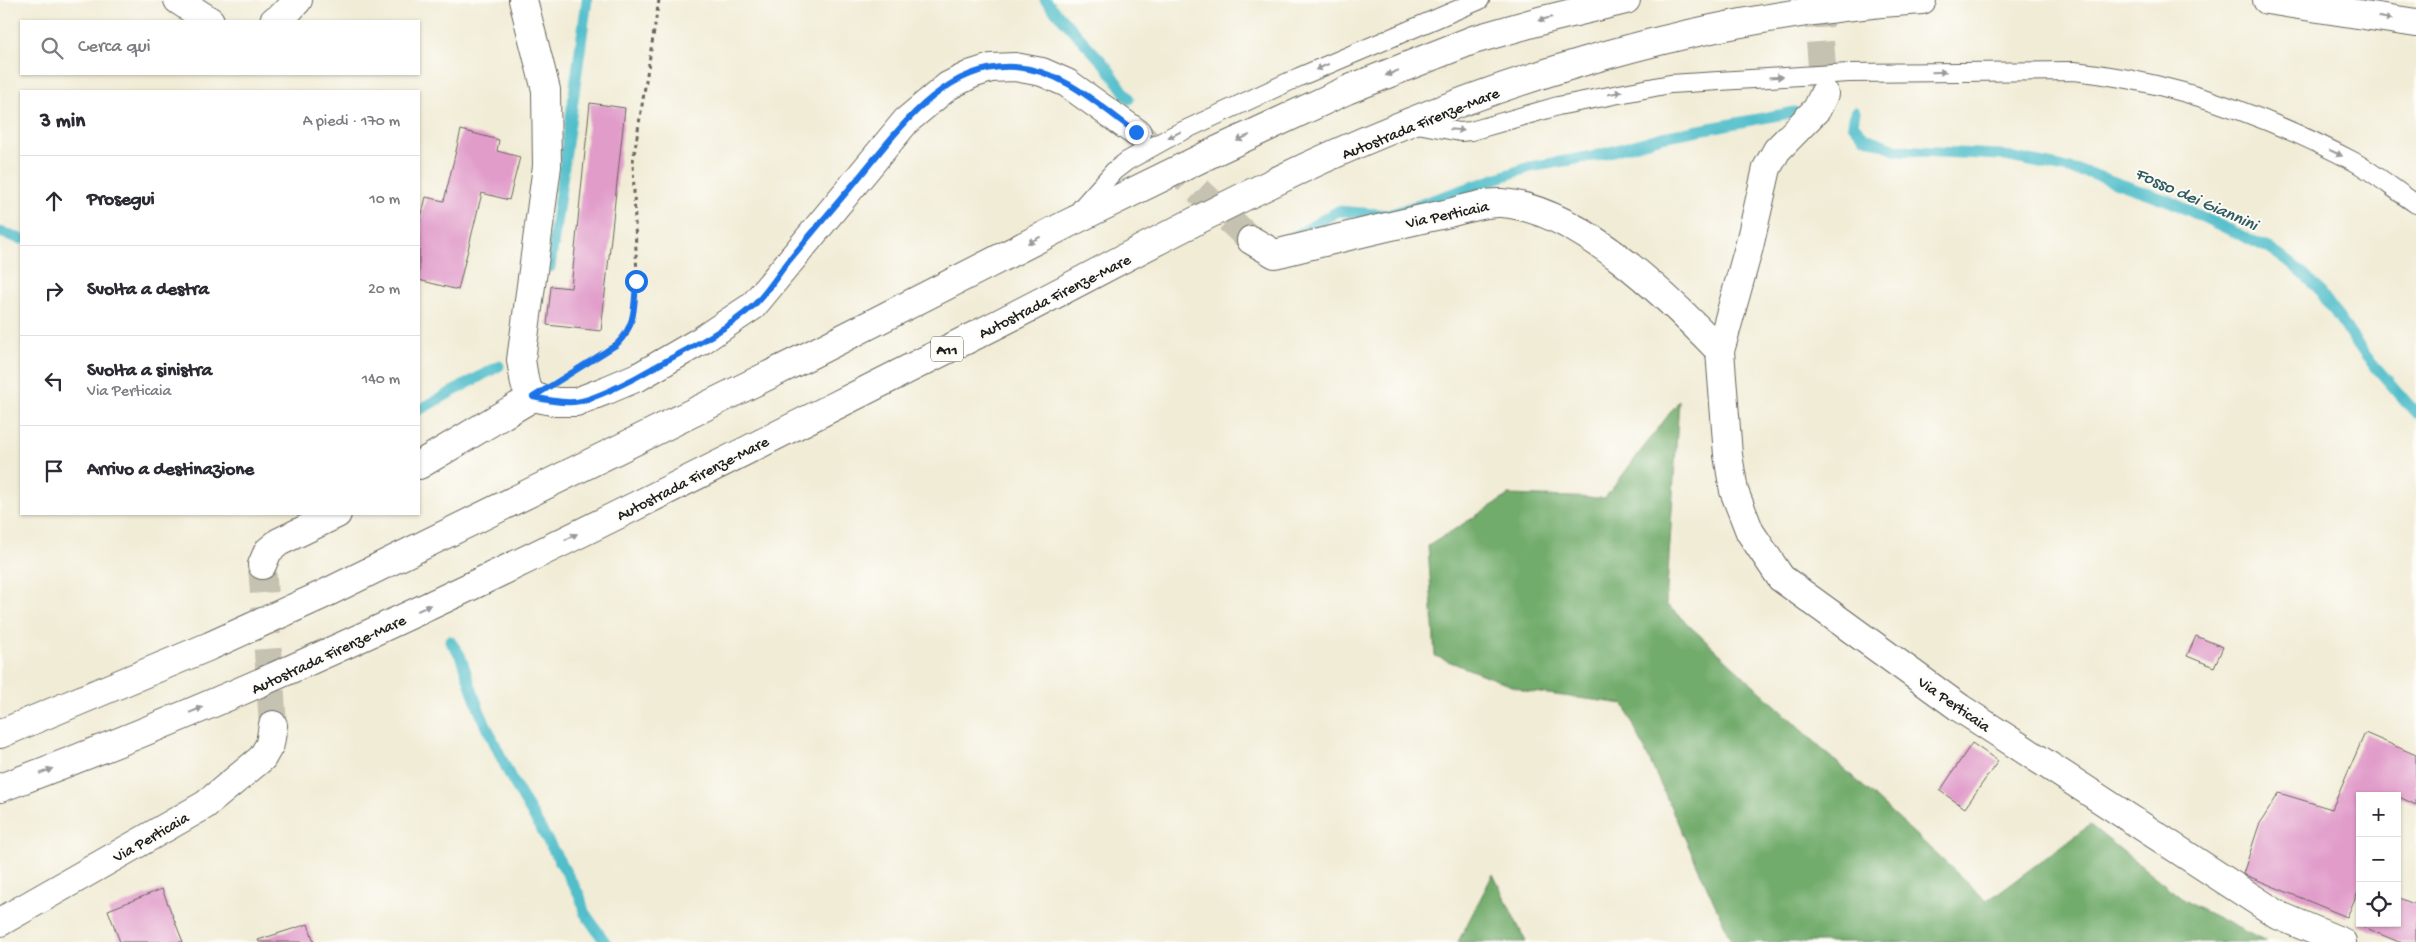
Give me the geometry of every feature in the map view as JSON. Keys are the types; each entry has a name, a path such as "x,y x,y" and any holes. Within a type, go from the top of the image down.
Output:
{"main road":[{"path":"178,0 208,20"},
{"path":"275,20 287,12 298,0"},
{"path":"523,0 546,90 547,166 521,360 525,384 533,397"},
{"path":"0,734 210,646 322,595 803,358 1067,224 1218,150 1356,87 1473,40 1543,20 1626,0"},
{"name":"Autostrada Firenze-Mare","path":"0,788 253,688 350,644 519,563 992,327 1262,188 1409,123 1538,76 1640,46 1736,24 1888,2 1922,0"},
{"path":"2267,0 2416,23"},
{"path":"420,464 533,397 557,402 576,402 640,376 702,340 753,306 906,121 948,86 972,74 991,68 1015,67 1042,72 1067,83 1136,132"},
{"name":"Via Perticaia","path":"1824,94 1817,109 1777,150 1767,168 1749,246 1720,351 1728,455 1734,491 1750,532 1781,578 1960,708 2280,916 2342,942"},
{"name":"Via Perticaia","path":"1251,240 1275,254 1384,226 1500,203 1528,208 1558,220 1600,245 1667,297 1720,351"},
{"path":"262,565 268,551 279,542 335,515"},
{"name":"Via Perticaia","path":"0,922 205,805 262,758 270,744 273,725"}],"lane":[{"path":"1067,224 1114,171 1128,160 1174,135 1299,77 1480,0"},
{"path":"1409,123 1460,132 1558,106 1670,84 1850,74 2074,71 2110,75 2148,84 2257,117 2354,162 2416,204"}],"path":[{"path":"599,356 627,335 633,317 636,281 632,161 659,0"}],"green space":[{"path":"1679,401 1666,604 1987,901 2090,825 2185,901 2266,942 1732,942 1624,704 1525,691 1435,656 1428,546 1509,495 1605,498"},
{"path":"1493,874 1526,942 1458,942"}],"building":[{"path":"590,103 625,108 601,331 547,325 551,286 571,288"},
{"path":"461,130 499,140 497,151 520,157 509,200 482,193 458,290 420,280 420,222 426,197 444,201"},
{"path":"2196,636 2223,647 2214,667 2187,656"},
{"path":"2365,733 2416,755 2416,805 2401,798 2401,792 2356,792 2356,896 2347,917 2243,874 2259,825 2279,793 2332,809"},
{"path":"1972,743 1998,761 1965,808 1940,791"},
{"path":"162,889 183,942 120,942 108,910"},
{"path":"2401,899 2416,905 2416,942 2399,942 2363,927 2401,927"},
{"path":"308,924 314,942 259,942 258,940"}],"waterway":[{"path":"550,267 587,0"},
{"path":"1045,0 1107,67 1129,99"},
{"path":"1285,242 1338,211 1389,215 1530,167 1599,155 1662,137 1795,112"},
{"name":"Fosso dei Giannini","path":"1855,112 1853,124 1864,137 1898,150 2000,155 2089,173 2169,201 2268,248 2291,263 2317,287 2366,356 2416,413"},
{"path":"0,232 20,239"},
{"path":"420,409 499,366"},
{"path":"450,641 460,655 479,710 510,776 580,896 584,912 605,942"}],"tunnel":[{"path":"1817,0 1824,94"},
{"path":"1137,133 1251,240"},
{"path":"262,565 273,725"}],"route":[{"path":"636,281 633,317 627,335 616,345 533,397 557,402 576,402 607,390 640,376 702,340 753,306 906,121 948,86 972,74 991,68 1015,67 1042,72 1067,83 1136,132"}]}
